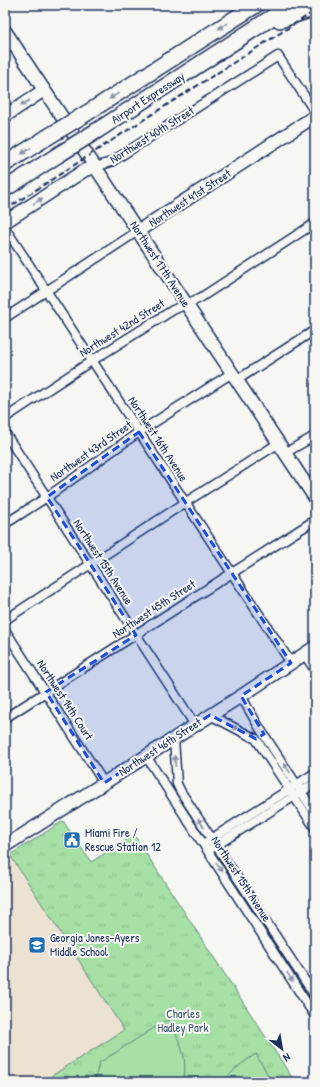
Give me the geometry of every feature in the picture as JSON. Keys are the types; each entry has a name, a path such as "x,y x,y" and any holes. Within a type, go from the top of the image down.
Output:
{"highway":[{"name":"Airport Expressway","path":"5,164 256,5"},
{"name":"Airport Expressway","path":"5,189 292,5"},
{"path":"253,30 315,8"}],"main road":[{"name":"Northwest 17th Avenue","path":"5,31 315,498"},
{"path":"5,116 44,90"},
{"name":"Northwest 41st Street","path":"138,231 315,116"},
{"name":"Northwest 40th Street","path":"5,222 85,170 95,166"},
{"name":"Northwest 46th Street","path":"6,842 104,783 311,651"}],"street":[{"name":"Northwest 40th Street","path":"95,166 111,162 278,56 315,112"},
{"name":"Northwest 42nd Street","path":"5,418 93,360 173,310 200,298 315,222"},
{"name":"Northwest 16th Avenue","path":"5,228 291,663"},
{"name":"Northwest 41st Street","path":"5,318 138,231"},
{"name":"Northwest 43rd Street","path":"5,524 47,497 139,432 315,330"},
{"name":"Northwest 15th Avenue","path":"5,433 195,725"},
{"path":"5,620 186,502 282,448 313,437 315,434"},
{"name":"Northwest 45th Street","path":"5,718 315,520"},
{"name":"Northwest 14th Court","path":"5,630 104,783"},
{"path":"311,651 315,670"},
{"path":"241,696 315,813"},
{"path":"210,715 256,739 315,828"},
{"path":"256,739 264,734"},
{"name":"Northwest 15th Avenue","path":"174,738 177,784 181,792 315,996"},
{"name":"Northwest 15th Avenue","path":"146,756 315,1016"},
{"path":"206,847 292,793 315,773"},
{"path":"299,788 315,783"},
{"path":"168,789 177,784"},
{"path":"265,939 273,933"},
{"path":"299,992 308,986"}],"highlighted area":[{"path":"139,432 291,663 241,696 264,734 256,739 210,715 104,783 46,692 136,635 47,497"}],"shaded area":[{"name":"Georgia Jones-Ayers Middle School","path":"10,855 124,1030 42,1082 5,1082 5,859"}],"green space":[{"name":"Charles Hadley Park","path":"63,821 91,862 134,835 295,1082 42,1082 124,1030 10,855"},
{"path":"168,1019 179,1041 184,1057 185,1073 183,1082 97,1082 95,1079 99,1063"},
{"path":"256,1054 272,1082 223,1082 238,1066"}],"railway":[{"path":"5,210 315,11"}],"place":[{"name":"Miami Fire / Rescue Station 12","path":"72,840"},
{"name":"Georgia Jones-Ayers Middle School","path":"37,945"}]}
